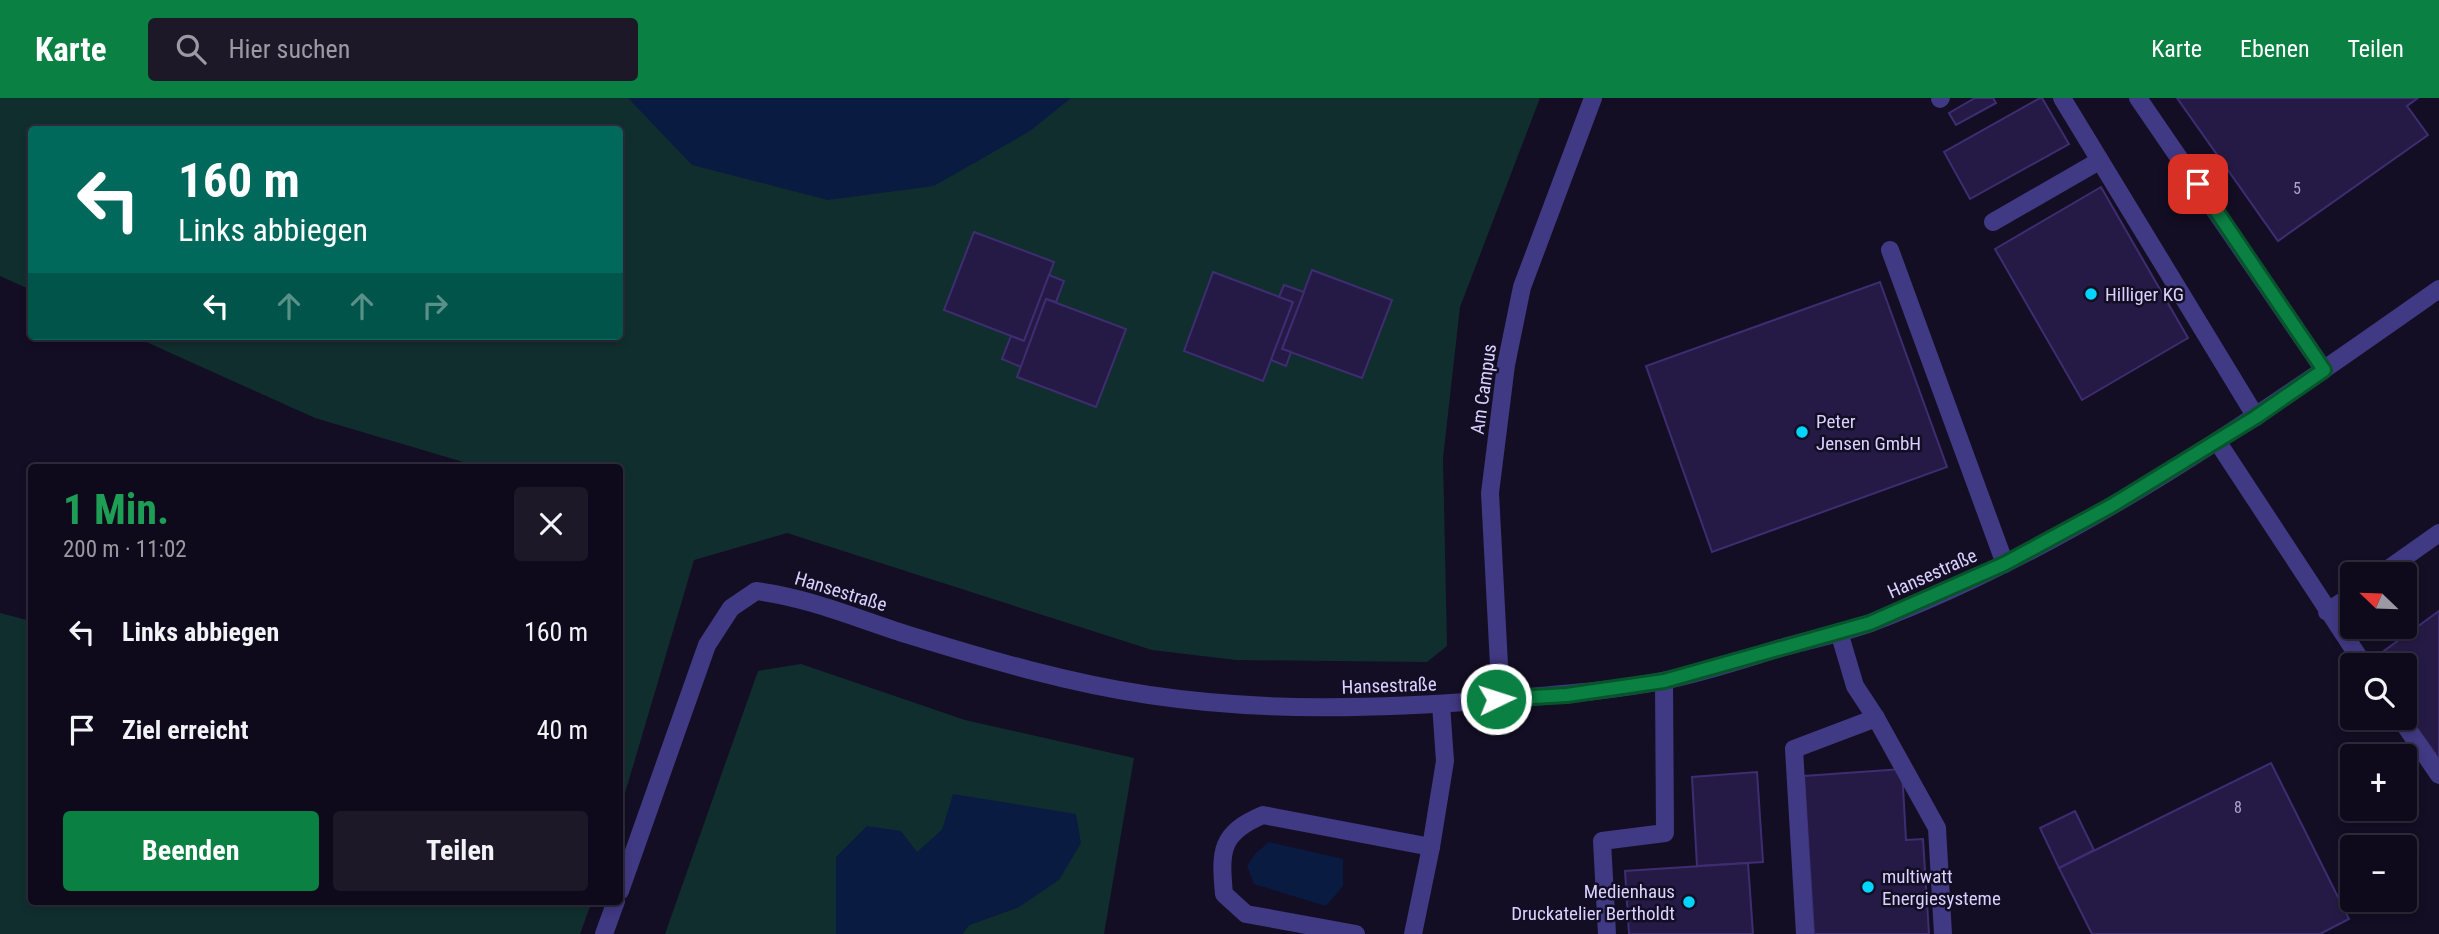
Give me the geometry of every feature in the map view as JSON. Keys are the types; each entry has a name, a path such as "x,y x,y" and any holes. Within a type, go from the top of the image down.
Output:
{"street":[{"name":"Am Campus","path":"1496,699 1499,665 1490,493 1506,365 1522,287 1593,98"},
{"path":"2062,98 2256,417"},
{"path":"2138,98 2324,370"},
{"path":"1993,222 2099,161"},
{"path":"1890,250 2004,564"},
{"name":"Hansestraße","path":"623,883 707,645 731,608 756,591 794,596 907,635 1022,669 1144,694 1224,705 1297,708 1441,704 1567,695 1664,681 1870,623 2004,564 2111,506 2256,417 2439,289"},
{"path":"2217,441 2356,653"},
{"path":"2398,562 2439,533"},
{"path":"2327,612 2340,603"},
{"path":"1839,632 1855,685 1937,828 1943,934"},
{"path":"1607,934 1602,841 1665,833 1664,681"},
{"path":"1413,934 1445,761 1441,704"},
{"path":"1805,934 1794,749 1876,718"},
{"path":"2408,730 2439,775"},
{"path":"1356,934 1246,914 1224,894 1222,865 1228,837 1244,824 1263,816 1431,847"},
{"path":"604,934 615,905"}],"green space":[{"path":"0,98 1540,98 1460,307 1443,458 1447,646 1427,662 1236,660 1152,650 787,533 694,560 623,800 623,464 470,464 315,418 142,340 623,340 623,126 28,126 28,289 0,276"},
{"path":"0,613 28,620 28,905 591,905 580,934 0,934"},
{"path":"801,664 965,720 1134,758 1104,934 962,934 969,925 1019,907 942,830 917,853 836,857 836,934 665,934 758,671"}],"water":[{"path":"628,98 1071,98 1030,131 934,186 828,200 692,165"},
{"path":"953,794 1076,814 1081,843 1059,880 1019,907 969,925 962,934 836,934 836,857 867,826 901,831 917,852 942,830"},
{"path":"1269,842 1343,859 1343,886 1326,906 1254,884 1247,866 1255,854"}],"building":[{"path":"1975,98 1993,98 1996,103 1956,125 1949,113"},
{"path":"2040,98 2069,144 1970,199 1944,152"},
{"path":"2177,98 2418,98 2407,106 2428,135 2278,241"},
{"name":"Hilliger KG","path":"2101,187 2188,338 2082,400 1995,249"},
{"path":"974,232 1054,262 1024,341 944,310"},
{"path":"1312,270 1392,300 1362,378 1282,349"},
{"path":"1213,272 1293,302 1263,381 1184,351"},
{"path":"1049,275 1064,281 1056,302 1046,299 1021,367 1002,359 1011,336 1024,341"},
{"name":"Peter Jensen GmbH","path":"1880,282 1947,467 1712,552 1646,366"},
{"path":"1284,285 1304,292 1282,349 1291,352 1286,366 1271,360 1293,302 1279,297"},
{"path":"1046,299 1126,329 1096,407 1017,377"},
{"path":"2439,611 2439,759 2417,728 2417,653 2381,653 2400,639 2417,639 2417,627"},
{"path":"2271,763 2340,901 2340,912 2346,912 2349,919 2320,934 2092,934 2059,868"},
{"name":"multiwatt Energiesysteme","path":"1902,769 1906,840 1923,839 1929,934 1814,934 1804,776"},
{"path":"1757,772 1763,862 1697,866 1692,777"},
{"path":"2075,811 2094,850 2059,868 2040,828"},
{"name":"Medienhaus Druckatelier Bertholdt","path":"1748,863 1753,934 1629,934 1625,871"}],"place":[{"name":"Hilliger KG","path":"2091,294"},
{"name":"Peter Jensen GmbH","path":"1802,432"},
{"name":"multiwatt Energiesysteme","path":"1868,887"},
{"name":"Medienhaus Druckatelier Bertholdt","path":"1689,902"}],"route":[{"path":"1496,699 1567,695 1664,681 1870,623 2004,564 2111,506 2256,417 2324,370 2198,184"}]}
